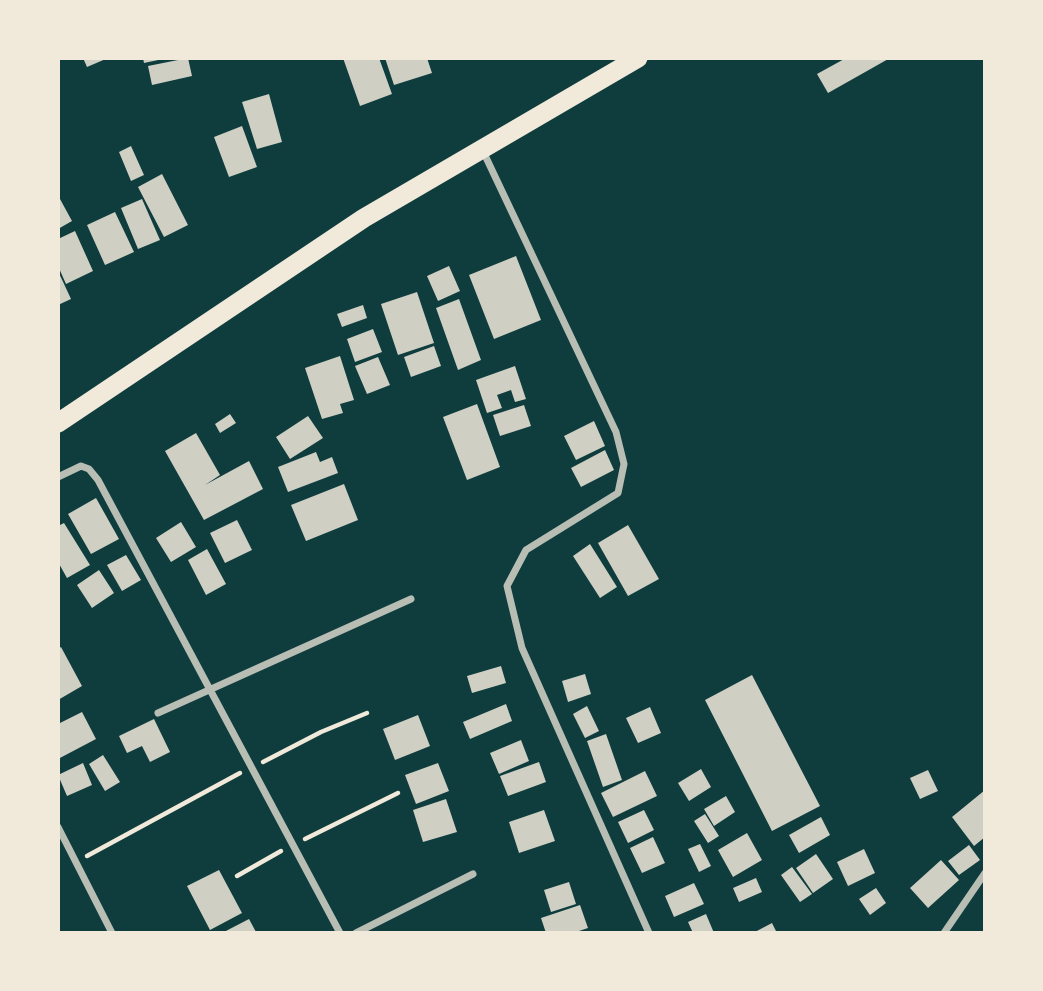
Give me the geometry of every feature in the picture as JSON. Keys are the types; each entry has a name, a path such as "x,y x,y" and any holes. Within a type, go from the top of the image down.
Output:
{"highway":[{"path":"58,424 364,218 638,58"}],"street":[{"path":"482,149 616,432 624,464 618,493 526,550 507,586 522,648 649,933"},
{"path":"58,477 81,466 89,469 98,480 340,933"},
{"path":"159,713 411,599"},
{"path":"58,827 112,933"},
{"path":"944,933 985,873"},
{"path":"356,933 473,874"}],"path":[{"path":"76,863 228,778 321,732 367,713"},
{"path":"237,876 292,845 398,793"}],"building":[{"path":"83,58 108,58 87,67"},
{"path":"143,58 163,58 163,59 144,63"},
{"path":"188,58 192,76 152,85 148,66"},
{"path":"343,58 379,58 392,94 360,106"},
{"path":"385,58 427,58 432,73 394,85"},
{"path":"846,58 890,58 828,93 817,74"},
{"path":"269,94 282,142 257,149 242,102"},
{"path":"242,126 257,167 229,177 214,137"},
{"path":"131,146 144,175 131,181 119,152"},
{"path":"162,174 188,225 164,237 138,187"},
{"path":"60,199 72,221 58,229 58,200"},
{"path":"142,199 160,240 138,249 121,208"},
{"path":"115,212 134,252 105,265 87,225"},
{"path":"75,231 93,271 66,284 58,266 58,239"},
{"path":"516,256 541,320 494,339 469,275"},
{"path":"449,266 460,291 438,301 427,276"},
{"path":"58,271 71,299 58,305"},
{"path":"417,292 434,343 398,355 381,304"},
{"path":"459,299 481,360 458,370 436,308"},
{"path":"363,305 367,318 342,327 337,314"},
{"path":"373,329 382,352 355,362 347,339"},
{"path":"434,346 441,366 411,377 404,357"},
{"path":"340,356 354,400 340,404 343,413 322,419 305,368"},
{"path":"378,357 390,385 367,394 355,366"},
{"path":"515,366 526,399 515,402 511,390 497,395 502,408 487,413 476,380"},
{"path":"477,404 500,467 467,480 443,417"},
{"path":"524,405 531,426 500,436 493,415"},
{"path":"230,414 236,423 220,433 215,424"},
{"path":"308,416 323,438 290,459 276,437"},
{"path":"594,421 605,446 576,460 564,436"},
{"path":"196,433 220,475 205,485 249,461 263,489 204,520 165,451"},
{"path":"605,450 614,470 581,487 571,468"},
{"path":"316,452 320,462 332,457 338,473 288,492 278,467"},
{"path":"344,484 358,520 306,541 291,505"},
{"path":"96,498 119,539 91,554 68,514"},
{"path":"237,520 252,550 225,563 210,533"},
{"path":"181,522 196,547 171,562 156,538"},
{"path":"64,523 90,565 67,578 58,562 58,526"},
{"path":"628,525 659,579 628,596 598,543"},
{"path":"590,544 617,587 600,598 573,556"},
{"path":"207,549 226,584 206,595 188,560"},
{"path":"126,555 141,580 122,591 107,565"},
{"path":"99,570 114,593 92,608 77,585"},
{"path":"61,647 82,686 58,700 58,649"},
{"path":"501,666 506,683 472,693 467,676"},
{"path":"585,674 591,694 568,702 562,681"},
{"path":"752,675 820,806 772,831 705,700"},
{"path":"506,704 512,721 470,739 463,722"},
{"path":"587,706 599,731 585,738 573,714"},
{"path":"650,707 661,733 638,743 626,718"},
{"path":"82,712 96,739 58,759 58,724"},
{"path":"418,715 430,746 395,760 383,729"},
{"path":"154,719 170,752 150,762 142,746 127,753 119,736"},
{"path":"606,734 622,780 603,787 587,741"},
{"path":"521,740 529,761 499,774 490,753"},
{"path":"103,755 120,782 105,791 89,764"},
{"path":"539,762 546,782 508,796 500,776"},
{"path":"83,763 92,785 67,796 58,775"},
{"path":"438,763 449,791 416,804 405,775"},
{"path":"701,769 711,787 689,801 678,783"},
{"path":"928,770 938,791 920,799 910,778"},
{"path":"645,771 657,796 613,817 601,793"},
{"path":"985,790 985,837 974,846 952,817"},
{"path":"726,796 735,812 714,826 704,809"},
{"path":"446,799 457,832 423,842 413,810"},
{"path":"544,810 555,841 519,853 509,822"},
{"path":"644,810 654,830 628,843 618,822"},
{"path":"705,814 719,836 708,843 694,821"},
{"path":"821,817 830,835 799,853 789,835"},
{"path":"747,833 762,860 733,877 718,850"},
{"path":"653,837 665,863 642,873 630,848"},
{"path":"700,844 711,866 699,872 688,849"},
{"path":"969,845 980,860 959,875 948,861"},
{"path":"864,849 875,873 848,886 837,862"},
{"path":"816,854 833,879 813,893 796,868"},
{"path":"941,860 959,880 928,908 910,888"},
{"path":"792,867 812,894 800,902 781,875"},
{"path":"219,870 242,913 210,930 187,886"},
{"path":"756,878 762,892 739,902 733,888"},
{"path":"569,882 576,904 551,912 544,890"},
{"path":"694,883 704,904 674,917 665,896"},
{"path":"876,888 886,903 870,915 859,899"},
{"path":"580,905 588,928 573,933 546,933 541,918"},
{"path":"706,914 714,933 693,933 688,922"},
{"path":"249,919 256,932 222,933"},
{"path":"772,923 777,933 753,933"}]}
